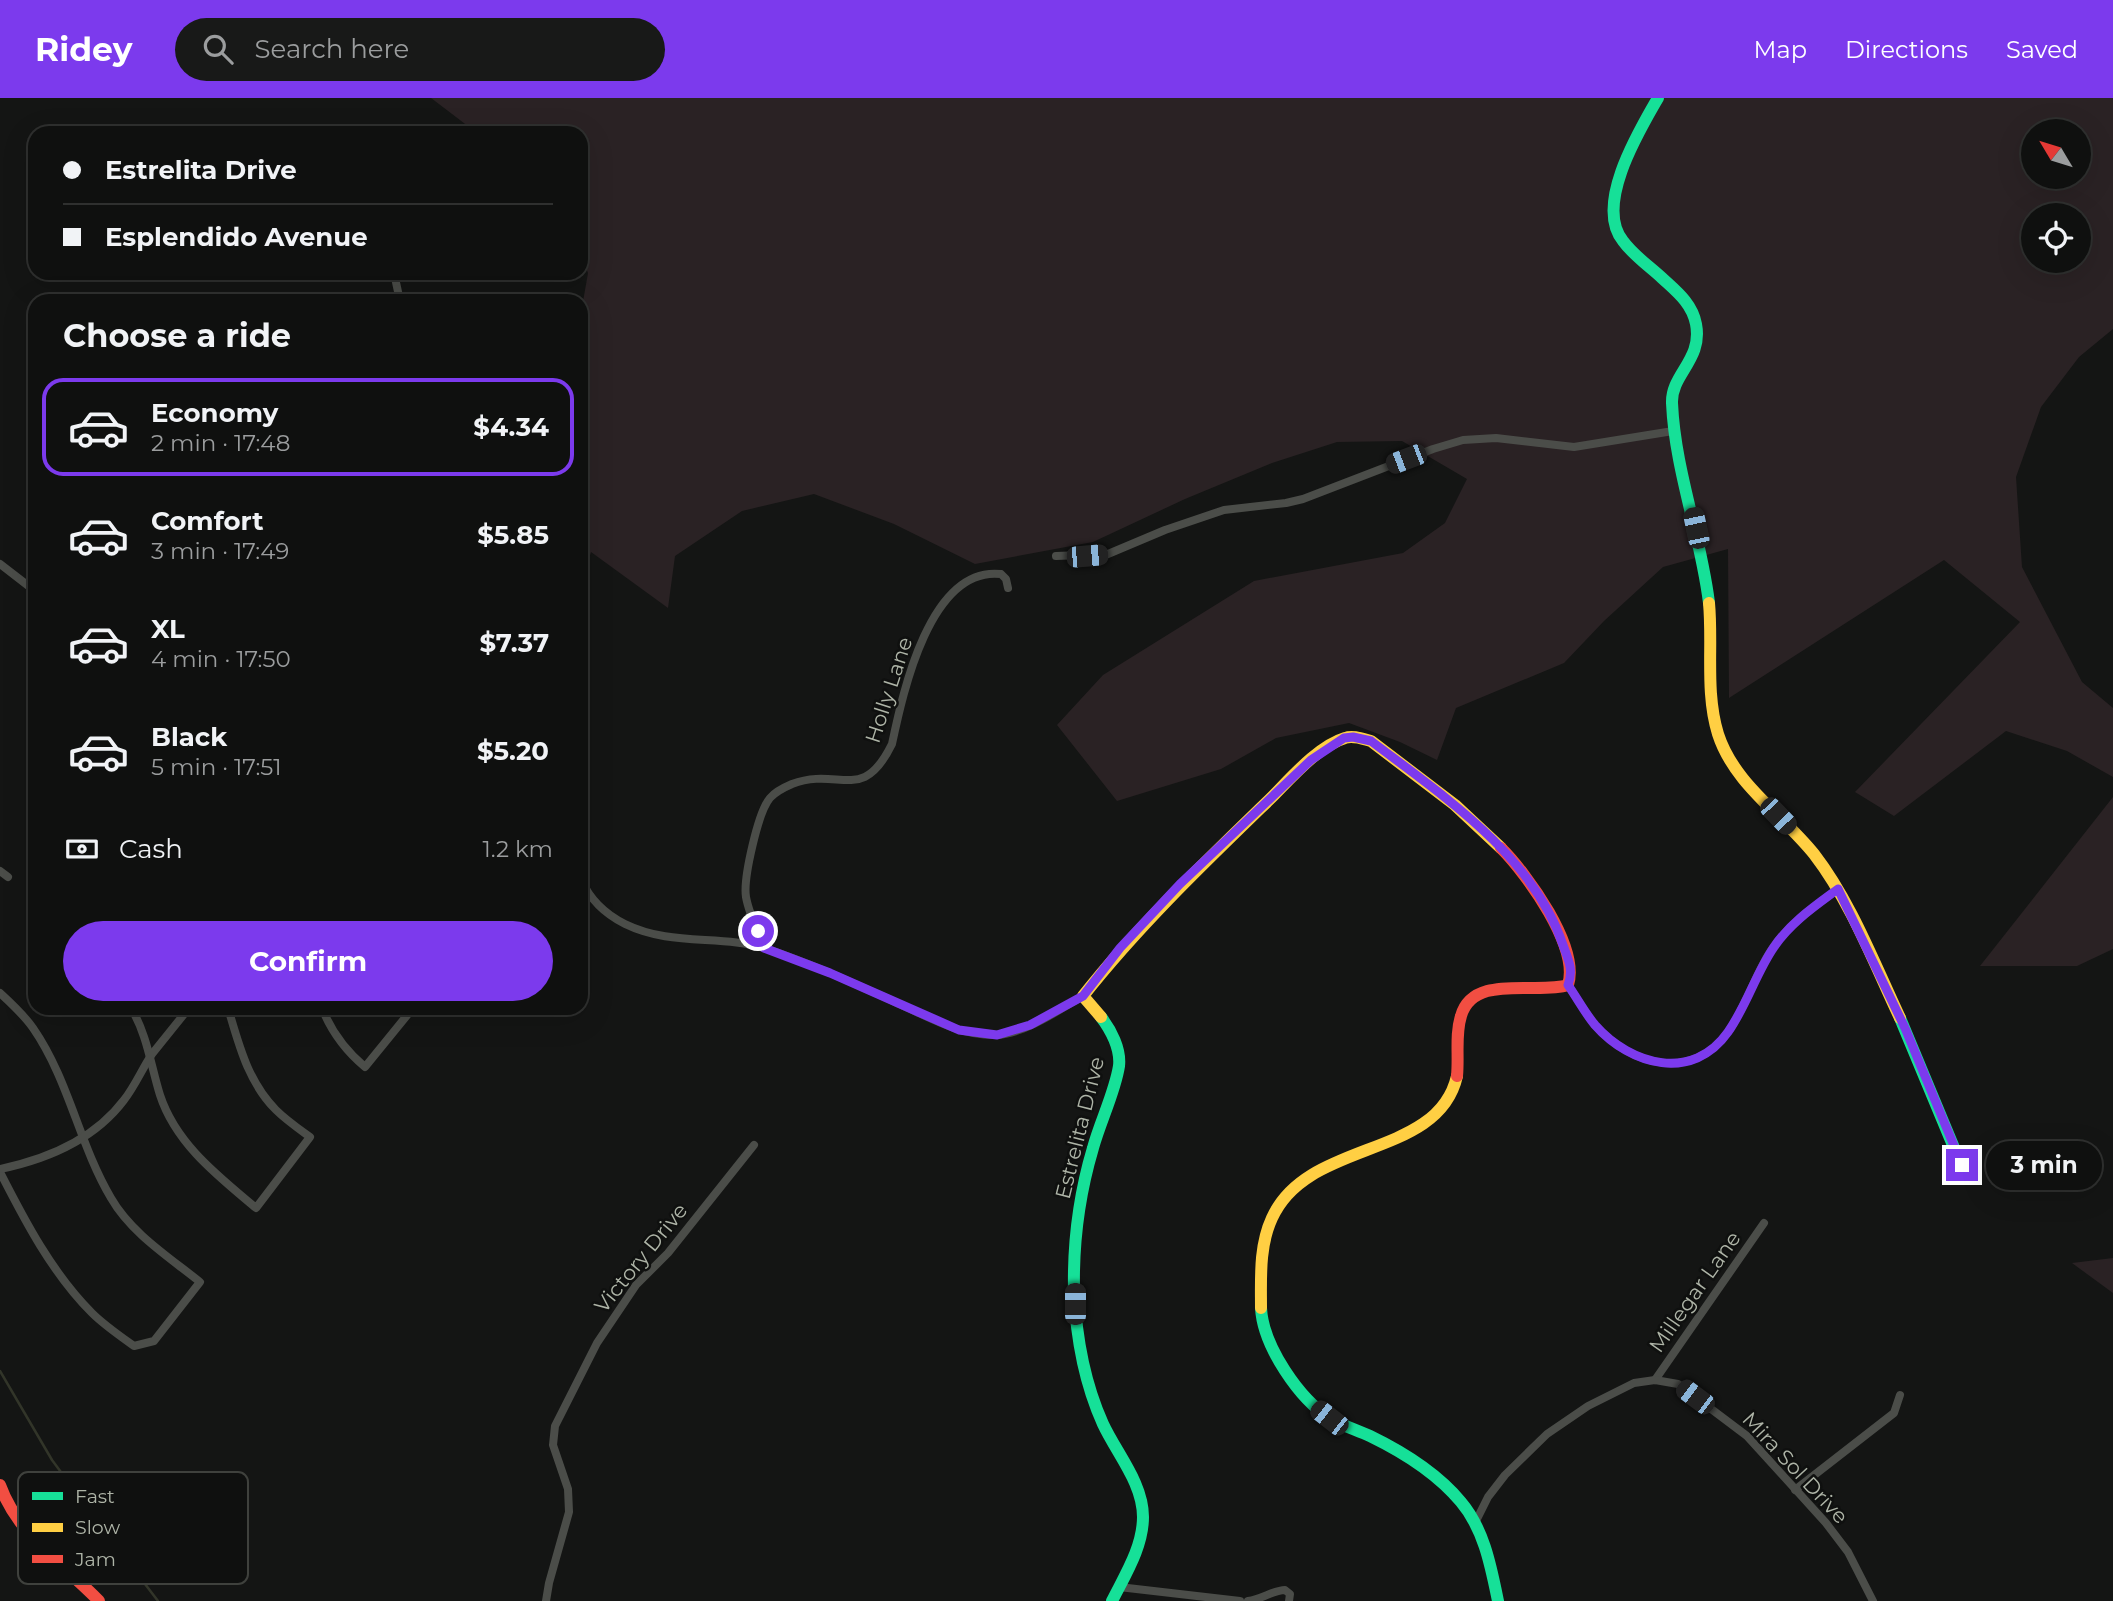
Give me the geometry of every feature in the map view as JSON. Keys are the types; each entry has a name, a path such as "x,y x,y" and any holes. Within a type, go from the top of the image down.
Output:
{"street":[{"path":"1658,98 1624,158 1614,206 1621,240 1684,298 1692,308 1698,324 1696,349 1675,385 1672,398 1674,431 1701,551 1708,597 1710,706 1718,738 1738,773 1814,853 1838,889 1927,1079 1967,1179"},
{"path":"1056,556 1108,554 1165,530 1224,510 1303,499 1463,440 1496,438 1574,447 1674,431"},
{"path":"0,564 28,586"},
{"name":"Holly Lane","path":"764,948 745,896 753,844 769,799 790,785 800,782 820,779 860,780 875,770 885,759 892,744 923,638 936,612 952,592 975,577 990,573 1001,574 1006,579 1008,588"},
{"path":"588,895 625,924 682,940 764,948 830,973 959,1030 997,1035 1030,1025 1083,996 1120,948 1180,884 1311,760 1344,738 1371,741 1469,816 1536,891 1559,932 1573,974 1568,985 1556,991 1524,987 1491,990 1472,998 1459,1019 1458,1072 1454,1088 1437,1112 1383,1147 1336,1161 1310,1175 1296,1185 1277,1206 1265,1232 1261,1267 1262,1319 1270,1344 1294,1381 1317,1408 1329,1418 1408,1457 1443,1485 1469,1512 1484,1541 1498,1601"},
{"path":"0,871 8,877"},
{"path":"1568,985 1595,1025 1630,1054 1648,1062 1675,1065 1701,1056 1728,1032 1776,944 1802,917 1838,889"},
{"path":"0,993 22,1013 49,1055 84,1138 89,1156 112,1201 137,1231 200,1282 154,1340 148,1344 134,1346 93,1315 66,1284 22,1214 0,1170 58,1152 84,1138 122,1103 150,1057 183,1015"},
{"name":"Estrelita Drive","path":"1083,996 1109,1026 1118,1046 1119,1065 1084,1183 1075,1234 1075,1304 1086,1371 1102,1422 1141,1496 1143,1518 1139,1541 1112,1601"},
{"path":"134,1015 161,1096 184,1140 212,1170 256,1208 310,1138 276,1111 263,1095 246,1068 230,1015"},
{"path":"325,1015 353,1057 365,1067 407,1015"},
{"name":"Victory Drive","path":"547,1601 549,1583 569,1511 568,1489 553,1445 555,1426 597,1343 636,1285 668,1253 754,1145"},
{"name":"Millegar Lane","path":"1655,1380 1764,1223"},
{"path":"1475,1523 1488,1497 1505,1475 1547,1434 1595,1402 1634,1383 1655,1380"},
{"name":"Mira Sol Drive","path":"1655,1380 1678,1384 1747,1436 1826,1523 1848,1552 1873,1601"},
{"path":"1795,1490 1894,1413 1900,1395"},
{"path":"0,1485 6,1506 18,1521"},
{"path":"84,1584 99,1601"},
{"path":"1119,1587 1240,1601"},
{"path":"1248,1601 1263,1599 1280,1590 1290,1594 1289,1601"}],"shaded area":[{"path":"431,98 2113,98 2113,329 2079,357 2041,407 2016,477 2022,567 2082,682 2113,708 2113,777 2067,751 2006,731 1894,816 1855,792 2020,622 1944,560 1729,698 1728,549 1663,567 1604,621 1564,663 1456,708 1437,760 1400,742 1349,723 1276,738 1221,769 1117,801 1057,725 1103,675 1254,581 1403,553 1445,523 1467,479 1402,441 1337,442 1272,463 1185,499 1093,542 975,564 894,524 814,494 742,511 675,556 668,608 591,552 588,562 588,294 584,294 588,280 588,126 468,126"},
{"path":"2113,797 2113,949 2077,966 1980,966"},
{"path":"2113,1258 2113,1293 2072,1263"}],"waterway":[{"path":"0,1371 61,1472"},
{"path":"145,1584 158,1601"}],"traffic: fast":[{"path":"1658,98 1640,129 1623,168 1616,189 1615,226 1636,256 1683,298 1696,324 1695,347 1676,383 1672,403 1678,454 1709,603"},
{"path":"1101,1017 1114,1040 1119,1066 1093,1148 1081,1201 1075,1254 1075,1307 1082,1358 1091,1392 1103,1424 1139,1492 1143,1517 1137,1550 1112,1601"},
{"path":"1900,1018 1967,1179"},
{"path":"1261,1308 1268,1339 1276,1355 1307,1399 1331,1419 1382,1442 1419,1464 1452,1491 1461,1502 1481,1536 1498,1601"}],"traffic: slow":[{"path":"1709,603 1710,685 1714,718 1725,752 1747,783 1801,839 1827,873 1861,933 1900,1018"},
{"path":"1101,1017 1083,996 1105,969 1174,894 1296,773 1315,755 1335,742 1351,737 1371,741 1455,805 1501,848"},
{"path":"1261,1308 1265,1240 1272,1218 1290,1192 1313,1174 1400,1137 1425,1122 1445,1103 1457,1076"}],"traffic: jam":[{"path":"1457,1076 1459,1023 1468,1003 1478,994 1507,988 1568,985 1570,969 1559,932 1537,893 1501,848"},
{"path":"0,1485 18,1519"},
{"path":"81,1584 99,1601"}],"route":[{"path":"758,931 764,948 830,973 959,1030 997,1035 1030,1025 1083,996 1120,948 1180,884 1311,760 1344,738 1353,737 1371,741 1486,832 1536,891 1559,932 1573,974 1568,985 1595,1025 1630,1054 1648,1062 1675,1065 1701,1056 1719,1042 1743,1007 1753,983 1776,944 1789,928 1838,889 1905,1028 1962,1165"}]}
